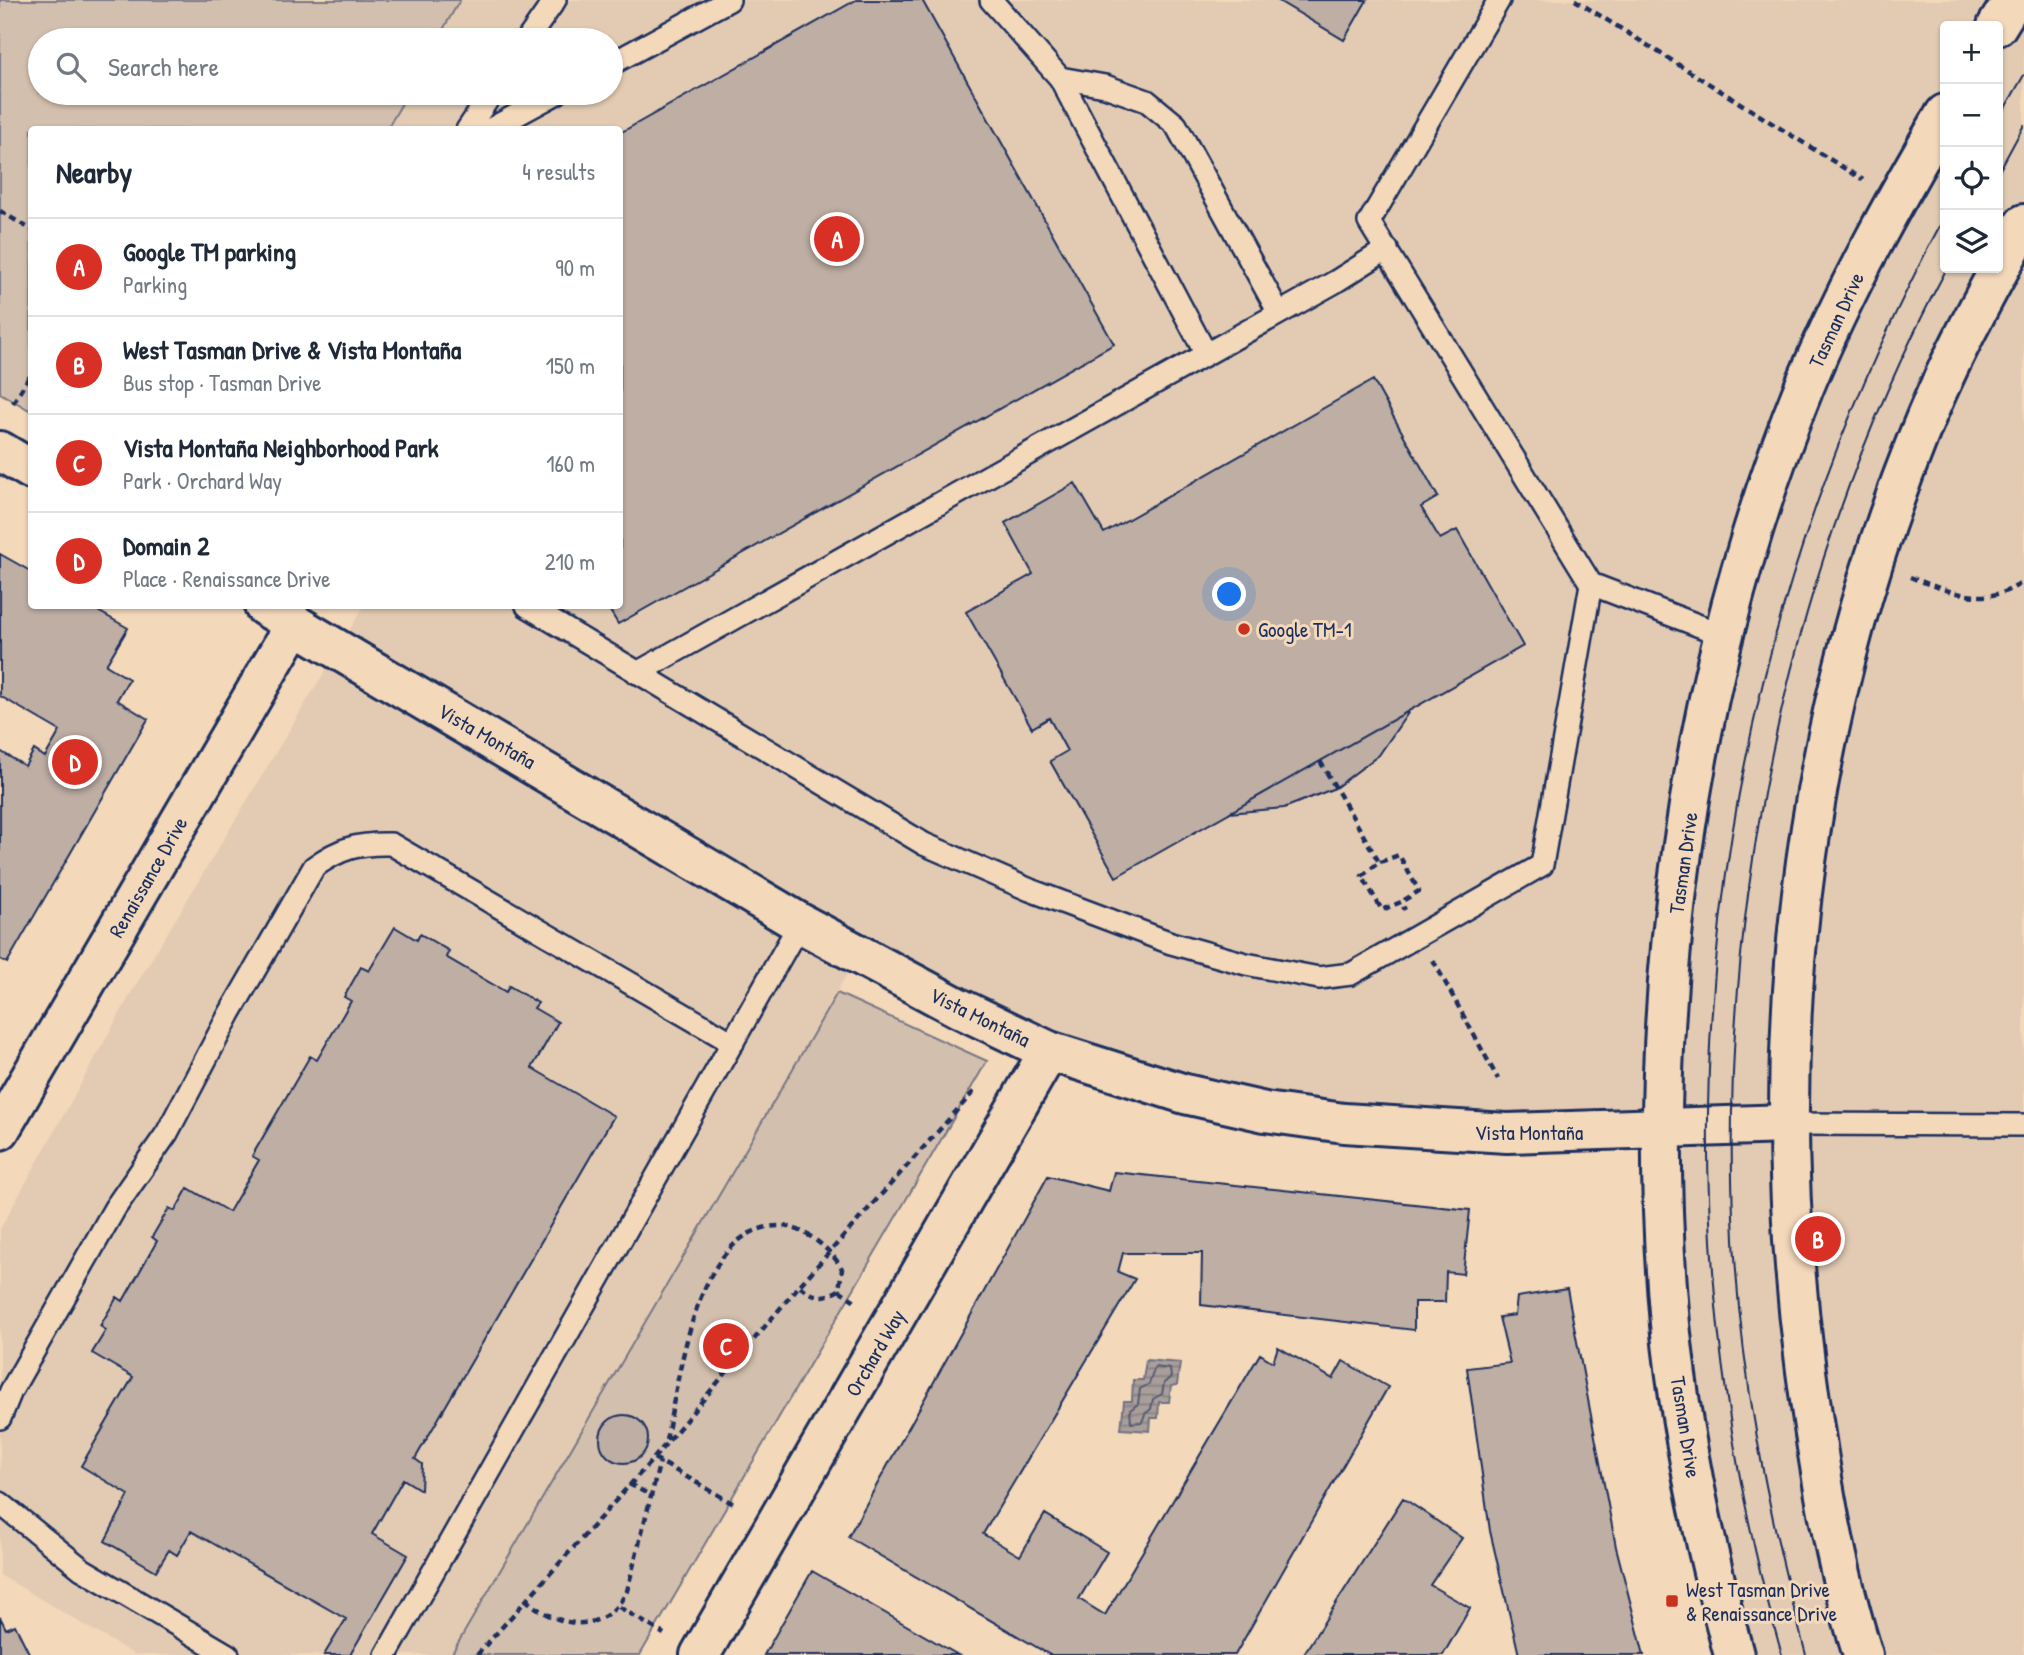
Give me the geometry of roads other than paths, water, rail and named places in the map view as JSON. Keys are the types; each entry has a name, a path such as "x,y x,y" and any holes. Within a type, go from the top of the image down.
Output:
{"main road":[{"path":"2000,21 2013,0"},
{"name":"Tasman Drive","path":"1734,1655 1686,1444 1670,1325 1662,1129 1672,945 1684,841 1724,635 1763,502 1805,385 1857,274 1940,123"},
{"path":"1863,1655 1827,1514 1799,1318 1788,1124 1801,878 1820,761 1850,642 1879,544 1919,435 1969,327 2024,224"},
{"path":"0,451 28,468"},
{"name":"Vista Montaña","path":"279,615 800,923 957,1007 1049,1051 1185,1094 1265,1112 1344,1123 1507,1133 1788,1124"},
{"name":"Renaissance Drive","path":"0,1130 279,615"},
{"name":"Orchard Way","path":"700,1655 1049,1051"}],"lane":[{"path":"535,28 555,0"},
{"path":"623,57 729,0"},
{"path":"991,0 1060,78 1206,354"},
{"path":"1499,0 1369,222 1591,584 1724,635"},
{"path":"1060,78 1105,86 1147,101 1176,125 1279,313"},
{"path":"470,126 484,105"},
{"path":"496,126 535,105"},
{"path":"637,673 1279,313 1387,249"},
{"path":"532,609 924,844 1030,890 1171,943 1246,964 1319,978 1351,975 1542,865 1591,584"},
{"path":"0,1418 11,1391 115,1208 167,1133 230,1013 314,867 333,852 359,843 391,844 733,1043"},
{"path":"386,1655 800,923"},
{"path":"1788,1124 2024,1125"},
{"path":"0,1503 82,1569 228,1655"}],"water":[{"path":"1146,1360 1180,1363 1177,1385 1171,1386 1169,1402 1159,1402 1158,1418 1151,1418 1150,1431 1121,1429 1124,1401 1132,1401 1133,1380 1143,1380"}],"tram line":[{"path":"2003,111 2024,75"},
{"path":"2003,164 2024,125"},
{"path":"1782,1655 1739,1471 1714,1286 1708,1102 1720,919 1750,739 1798,561 1863,386 1940,226"},
{"path":"1806,1655 1779,1547 1757,1438 1741,1328 1733,1217 1732,1094 1740,971 1755,849 1777,728 1808,609 1846,492 1893,379 1945,273"}],"place":[{"name":"Google TM parking","path":"837,239"},
{"name":"Google TM-1","path":"1244,629"},
{"name":"Domain 2","path":"75,762"},
{"name":"West Tasman Drive & Vista Montaña","path":"1818,1239"},
{"name":"Vista Montaña Neighborhood Park","path":"726,1346"},
{"name":"West Tasman Drive & Renaissance Drive","path":"1672,1601"}]}
